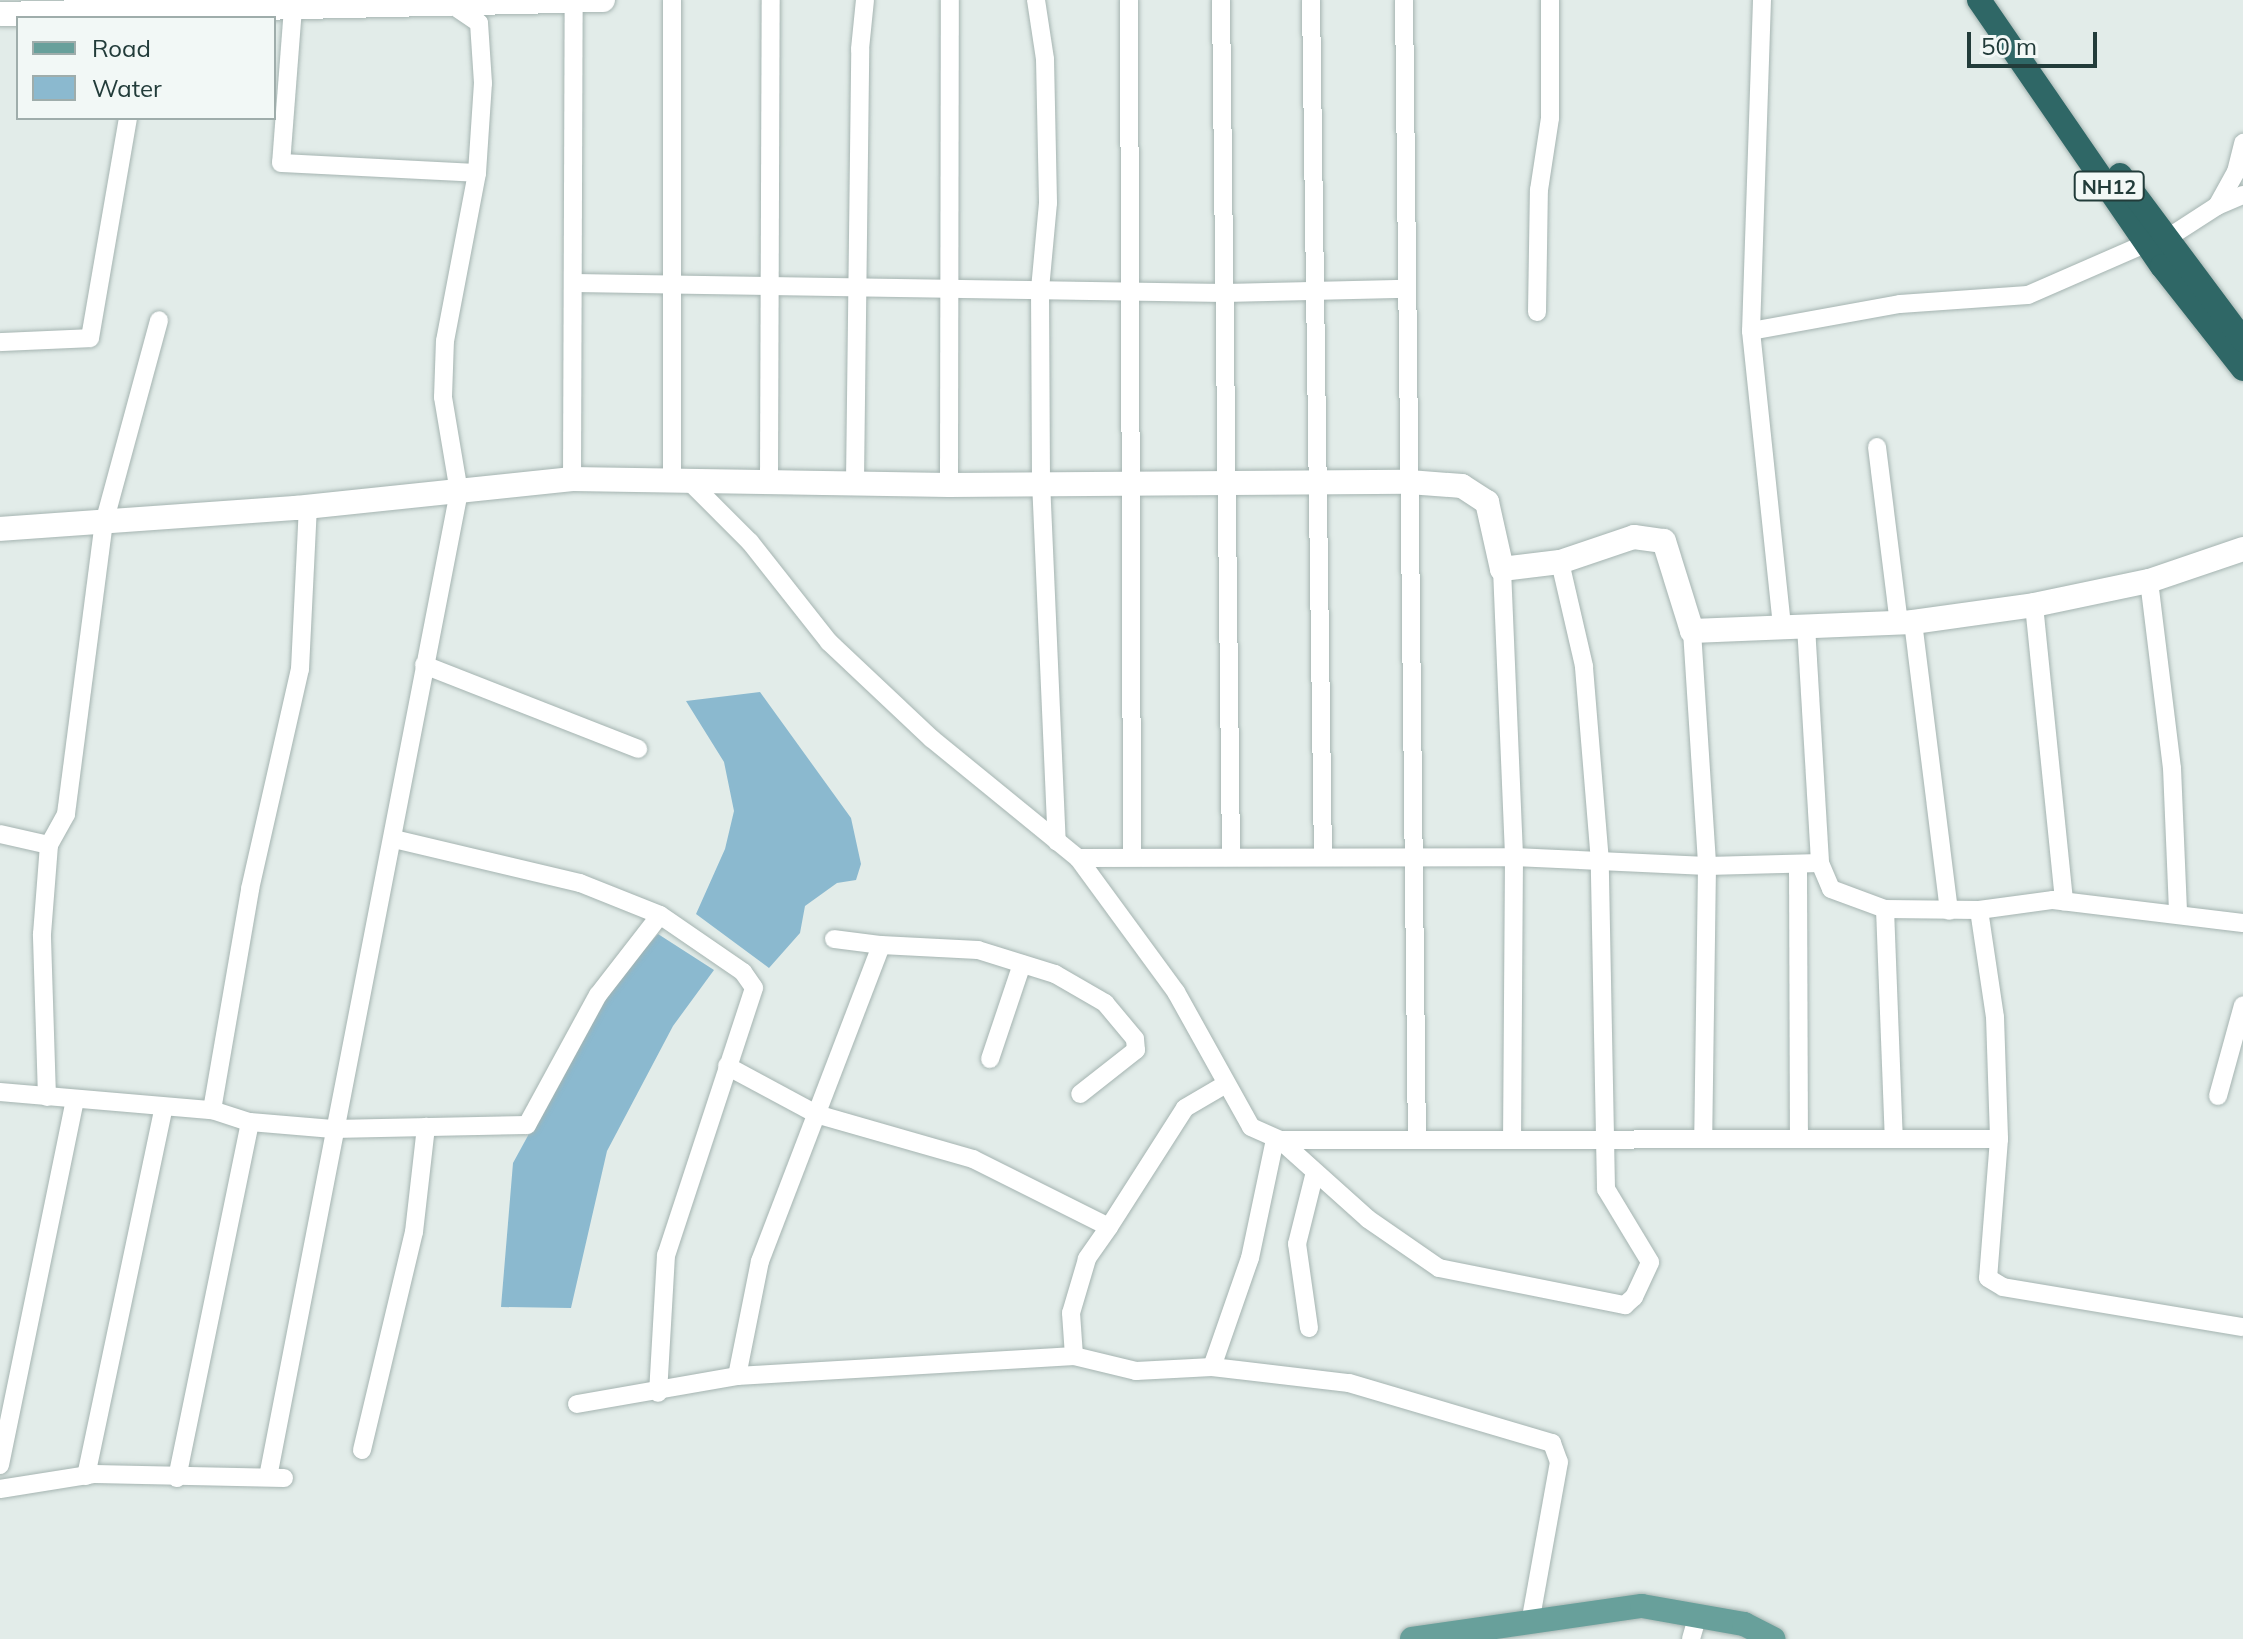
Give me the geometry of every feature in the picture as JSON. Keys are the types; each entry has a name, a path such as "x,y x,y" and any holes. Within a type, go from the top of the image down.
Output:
{"highway":[{"name":"NH12","path":"1979,0 2156,241 2243,340"},
{"name":"NH12","path":"1994,0 2243,369"}],"main road":[{"path":"1412,1639 1642,1606 1744,1624 1773,1639"}],"street":[{"path":"0,14 145,14 445,0 603,0"},
{"path":"0,1489 86,1476 276,1478 333,1129 394,839 424,665 459,492 443,397 445,341 477,173 483,83 479,23 445,0"},
{"path":"572,479 574,0"},
{"path":"672,0 671,285 679,479 750,542 829,642 932,739 1078,858 1176,992 1251,1127 1278,1139 1368,1219 1439,1268 1625,1305 1634,1297 1650,1262 1606,1189 1600,862 1584,666 1560,562"},
{"path":"769,479 766,283 771,0"},
{"path":"855,481 860,49 865,0"},
{"path":"949,485 950,0"},
{"path":"1036,0 1045,59 1048,203 1040,290 1041,481 1057,842"},
{"path":"1129,0 1127,483 1132,856"},
{"path":"1221,0 1231,855"},
{"path":"1311,0 1323,857"},
{"path":"1404,0 1417,1139"},
{"path":"1537,312 1539,190 1550,118 1550,0"},
{"path":"1762,0 1751,331 1794,626 1820,863 1831,889 1885,909 1979,910 2064,901 2178,912 2243,923"},
{"path":"293,8 281,163 477,173"},
{"path":"0,342 90,338 128,120"},
{"path":"2217,206 2236,172 2243,143"},
{"path":"1751,331 1900,304 2028,295 2156,241 2217,206 2243,195"},
{"path":"574,283 766,283 1225,293 1407,289"},
{"path":"47,1097 42,934 49,845 66,814 104,523 159,320"},
{"path":"1877,447 1949,911"},
{"path":"0,529 308,507 572,479 769,479 949,485 1041,481 1409,482 1462,486 1487,502 1502,569 1514,857 1512,1138"},
{"path":"212,1110 250,889 300,669 308,507"},
{"path":"1502,569 1560,562 1634,537 1664,541 1673,556 1692,631 1707,866 1703,1137"},
{"path":"1692,631 1906,622 2034,605 2149,581 2243,549"},
{"path":"2149,581 2172,768 2178,912"},
{"path":"2034,605 2064,901"},
{"path":"424,665 638,749"},
{"path":"0,834 49,845"},
{"path":"394,839 580,883 660,915 743,972 754,988 666,1255 658,1393"},
{"path":"1078,858 1413,856 1514,857 1707,866 1798,866 1820,863"},
{"path":"1798,866 1799,1139"},
{"path":"1885,909 1894,1139"},
{"path":"1979,910 1995,1017 1999,1139 1988,1278 2003,1287 2243,1327"},
{"path":"0,1092 212,1110 250,1122 333,1129 527,1125 598,995 660,915"},
{"path":"834,939 881,945 978,950 1055,974 1105,1003 1135,1039 1136,1050 1127,1062 1080,1094"},
{"path":"737,1376 760,1261 881,945"},
{"path":"990,1059 1022,964"},
{"path":"2218,1096 2240,1030 2243,1005"},
{"path":"727,1066 816,1114 973,1159 1109,1227"},
{"path":"1074,1356 1071,1313 1087,1259 1185,1108 1226,1084"},
{"path":"0,1465 75,1100"},
{"path":"86,1476 164,1107"},
{"path":"177,1478 250,1122"},
{"path":"362,1450 414,1232 426,1127"},
{"path":"1278,1139 1999,1139"},
{"path":"1212,1367 1250,1258 1278,1139"},
{"path":"1309,1328 1297,1244 1315,1172"},
{"path":"577,1404 658,1393 737,1376 1074,1356 1136,1371 1212,1367 1349,1383 1552,1443 1559,1462 1530,1623"},
{"path":"1691,1639 1698,1614"}],"water":[{"path":"760,692 851,818 861,864 856,880 837,883 805,906 800,933 769,968 696,914 725,849 734,811 724,762 686,701"},
{"path":"658,934 714,970 673,1026 607,1151 571,1308 501,1307 513,1163 606,993"}]}
